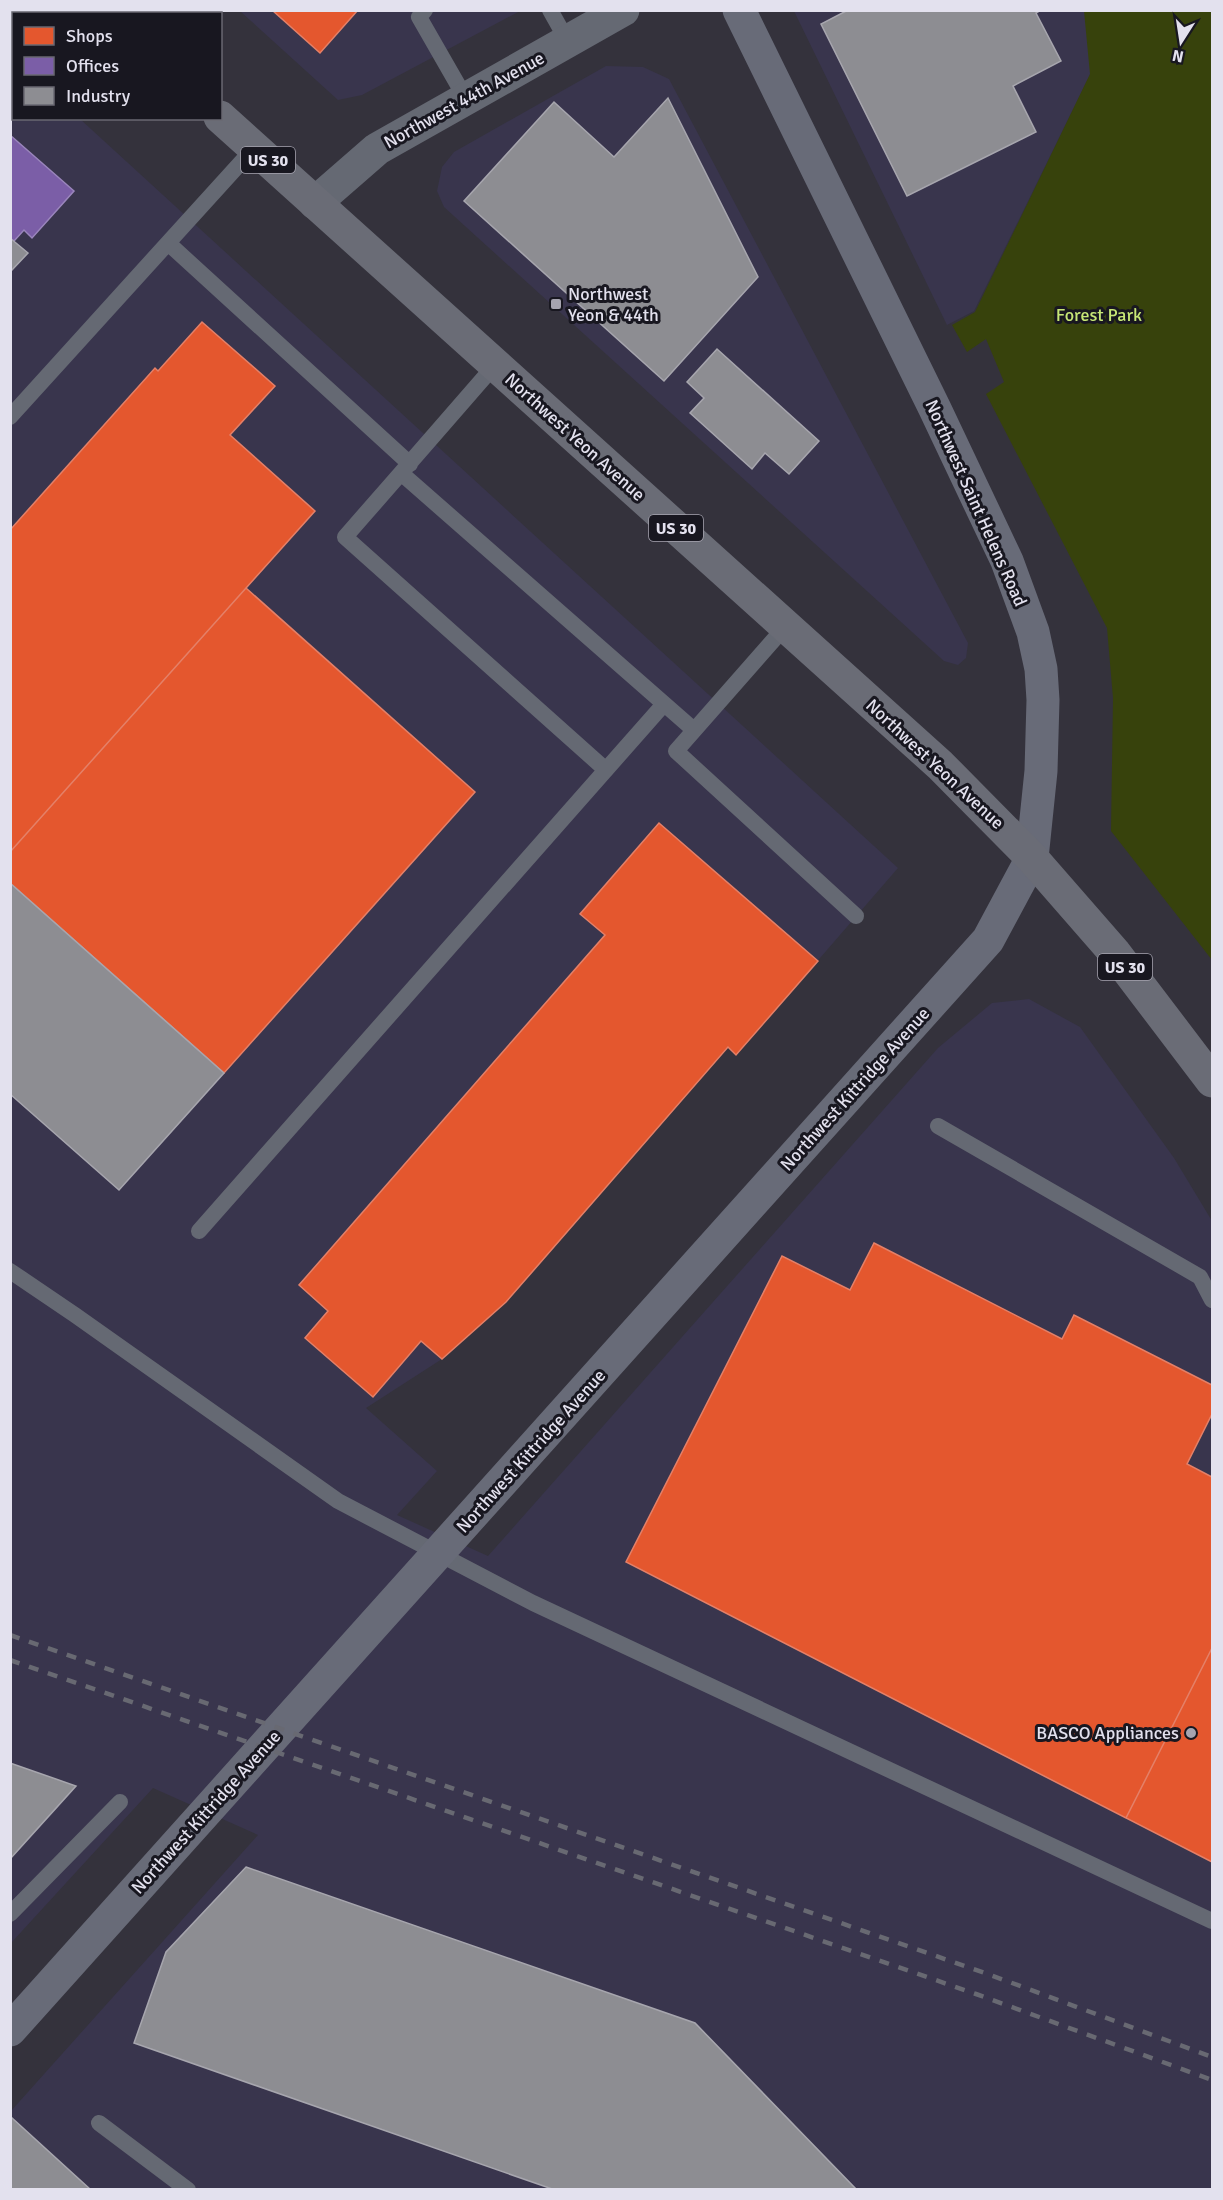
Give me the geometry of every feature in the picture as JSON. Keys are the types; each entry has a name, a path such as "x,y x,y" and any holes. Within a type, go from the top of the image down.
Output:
{"highway":[{"name":"Northwest Yeon Avenue","path":"222,119 940,765 1032,858"},
{"name":"US 30","path":"1032,858 1114,952 1212,1082"}],"main road":[{"name":"Northwest Saint Helens Road","path":"739,10 1007,561 1033,632 1041,669 1043,700 1041,771 1032,858"},
{"name":"Northwest Kittridge Avenue","path":"10,2030 988,940 1032,858"}],"street":[{"name":"Northwest 44th Avenue","path":"315,203 377,149 623,10"}],"lane":[{"path":"425,10 419,17 466,99"},
{"path":"550,10 568,42"},
{"path":"10,417 254,148"},
{"path":"168,243 405,469 694,730"},
{"path":"495,365 345,537 606,770"},
{"path":"785,627 676,751 856,916"},
{"path":"199,1232 664,704"},
{"path":"938,1126 1206,1273 1212,1300"},
{"path":"10,1271 338,1501 533,1604 1212,1921"},
{"path":"10,1914 120,1802"},
{"path":"99,2123 188,2190"}],"shaded area":[{"path":"240,11 520,11 362,95 338,100"},
{"path":"794,11 1100,11 1106,42 974,311 947,325"},
{"path":"11,56 12,120 81,120 898,868 736,1055 727,1048 442,1359 366,1408 437,1471 397,1515 488,1556 938,1048 992,1003 1029,999 1080,1027 1174,1158 1212,1221 1212,2189 11,2189 11,2111 258,1835 153,1788 11,1943"},
{"path":"606,66 643,67 669,79 968,643 966,658 958,665 944,661 444,207 437,191 442,167 454,152"}],"green space":[{"name":"Forest Park","path":"1084,11 1212,11 1212,960 1111,831 1113,698 1107,628 986,394 1004,382 986,339 967,352 952,325 975,312 1090,74"}],"building: Shops":[{"path":"272,10 358,10 320,53"},
{"path":"202,322 275,386 230,435 315,511 10,852 10,530 155,368 158,371"},
{"path":"246,588 475,792 224,1073 10,883 10,852"},
{"path":"659,823 818,961 736,1055 728,1047 506,1302 442,1359 421,1341 373,1397 305,1338 328,1311 299,1285 605,935 580,914"},
{"path":"874,1243 1062,1339 1074,1315 1212,1385 1212,1414 1187,1464 1212,1477 1212,1648 1126,1818 626,1562 782,1256 850,1290"},
{"name":"BASCO Appliances","path":"1212,1648 1212,1862 1126,1818"}],"building: Offices":[{"path":"10,135 74,191 32,238 24,230 14,241 10,238"}],"building: Industry":[{"path":"848,10 1041,10 1036,13 1061,61 1013,86 1036,132 907,196 821,24"},
{"path":"668,98 758,277 664,381 464,201 554,102 614,157"},
{"path":"10,238 28,253 10,272"},
{"path":"717,349 819,441 789,474 765,453 752,469 690,413 704,398 687,382"},
{"path":"10,883 224,1073 119,1190 10,1094"},
{"path":"10,1763 76,1786 10,1859"},
{"path":"246,1867 695,2023 857,2190 555,2190 134,2043 166,1952"},
{"path":"11,2117 91,2190 10,2190"}],"railway":[{"path":"10,1635 985,1973 1212,2057"},
{"path":"10,1660 976,1994 1212,2080"}],"place":[{"name":"Northwest Yeon & 44th","path":"556,304"},
{"name":"BASCO Appliances","path":"1191,1733"}]}
